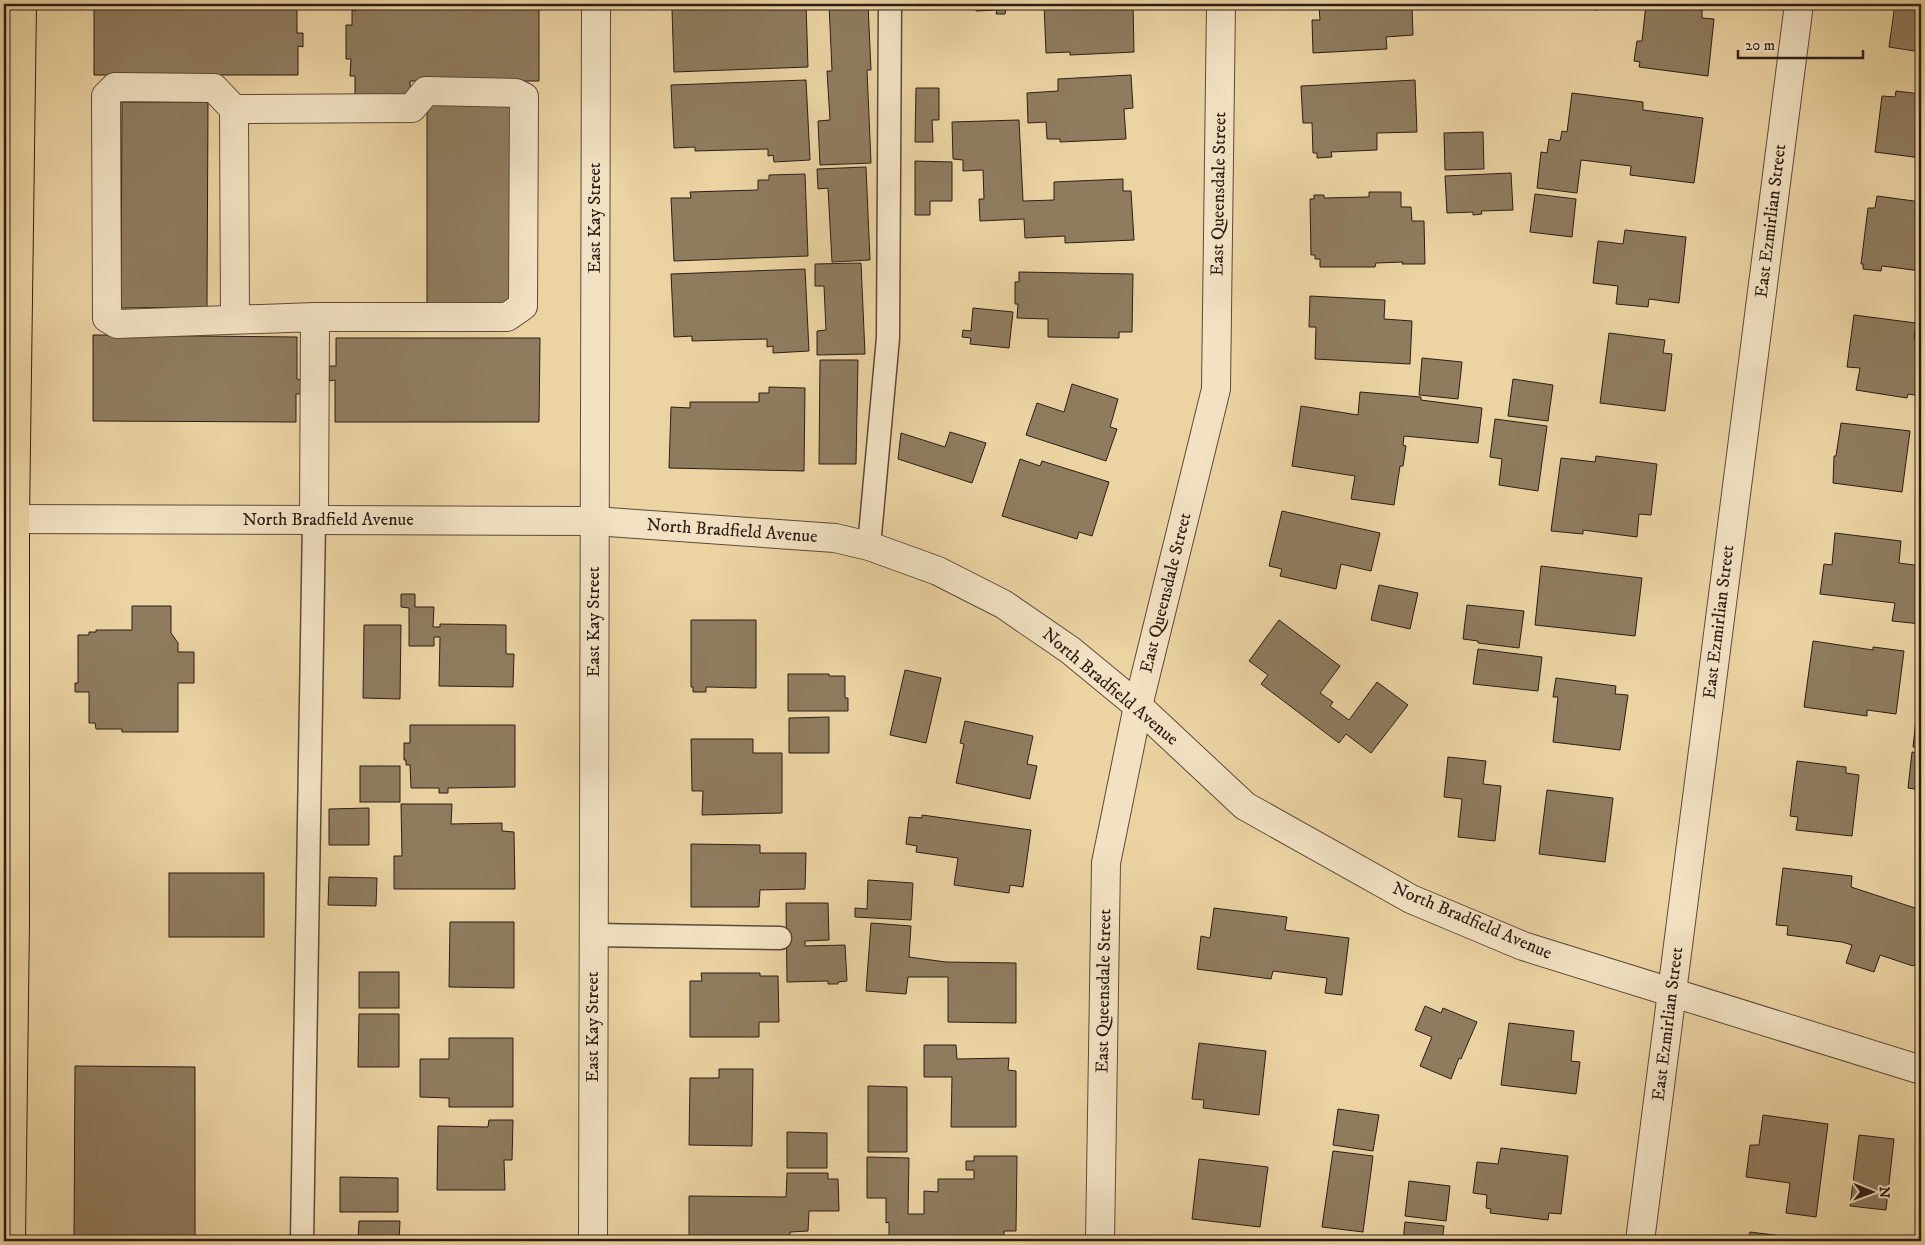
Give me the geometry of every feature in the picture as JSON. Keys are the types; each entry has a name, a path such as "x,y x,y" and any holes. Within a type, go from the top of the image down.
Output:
{"main road":[{"path":"11,1241 9,920 10,519 22,4"}],"street":[{"name":"East Kay Street","path":"593,1241 596,4"},
{"name":"East Queensdale Street","path":"1100,1241 1106,863 1138,706 1216,388 1222,4"},
{"name":"East Ezmirlian Street","path":"1640,1241 1799,4"},
{"path":"234,109 412,108 426,91 516,93 524,97 523,306 507,317 315,317 235,320 117,324 107,318 106,96 115,87 214,88 234,109 235,320"},
{"path":"314,520 315,317"},
{"name":"North Bradfield Avenue","path":"10,519 594,521 835,538 869,546 938,571 1004,604 1070,650 1138,706 1245,806 1412,899 1524,946 1921,1070"}],"lane":[{"path":"869,546 888,338 890,4"},
{"path":"302,1241 314,520"},
{"path":"594,935 780,938"}],"building":[{"path":"94,4 297,4 297,33 303,33 303,47 298,46 298,75 94,75"},
{"path":"356,4 539,4 539,81 410,81 411,104 355,104 355,76 350,76 351,59 346,59 346,25 352,25 352,10 356,11"},
{"path":"691,4 806,4 808,67 674,72 672,9 691,8"},
{"path":"829,4 868,4 871,70 867,70 871,163 820,165 818,121 830,120 827,71 832,71"},
{"path":"976,4 1016,4 1017,9 1006,9 1005,14 996,14 997,10 976,11"},
{"path":"1044,4 1133,4 1134,52 1070,55 1070,52 1046,53"},
{"path":"1313,4 1393,4 1393,8 1412,7 1413,35 1386,37 1387,49 1313,53 1312,20 1320,20 1319,7 1313,6"},
{"path":"1448,4 1488,4 1488,5 1448,7"},
{"path":"1558,4 1599,4 1598,10 1558,6"},
{"path":"1646,4 1702,10 1702,18 1714,19 1708,76 1639,67 1640,62 1634,61 1637,41 1642,41"},
{"path":"1895,4 1921,4 1921,52 1889,47"},
{"path":"1131,75 1133,108 1124,109 1126,139 1060,142 1060,139 1047,139 1046,122 1028,123 1027,93 1058,91 1058,79"},
{"path":"806,80 810,160 774,162 773,155 768,156 768,149 695,151 695,147 674,148 671,85"},
{"path":"1415,80 1417,132 1377,133 1377,150 1331,152 1332,157 1317,158 1317,153 1313,153 1312,123 1303,123 1301,86"},
{"path":"916,88 939,88 939,120 932,120 933,142 915,142"},
{"path":"1896,91 1921,94 1921,158 1875,152 1882,96 1895,97"},
{"path":"1572,93 1643,102 1643,110 1703,118 1694,183 1630,175 1631,166 1581,160 1577,193 1537,188 1541,152 1547,153 1549,139 1560,141 1562,131 1567,132"},
{"path":"470,99 470,106 511,106 511,309 427,308 427,105"},
{"path":"122,102 208,102 207,307 121,308"},
{"path":"1019,120 1023,201 1054,200 1054,182 1123,179 1123,191 1131,191 1134,240 1065,243 1065,236 1025,238 1024,219 980,221 979,199 984,199 983,170 963,171 963,160 953,159 952,122"},
{"path":"1483,132 1484,169 1445,170 1444,133"},
{"path":"915,161 952,162 952,201 930,201 930,215 915,215"},
{"path":"866,167 870,260 832,262 828,188 818,189 817,169"},
{"path":"1511,173 1513,210 1481,211 1482,214 1473,215 1473,212 1447,213 1445,176"},
{"path":"805,174 808,256 674,261 671,198 691,198 690,192 758,190 758,180 769,180 769,175"},
{"path":"1369,192 1401,192 1401,207 1411,207 1412,221 1424,221 1425,264 1402,264 1403,262 1376,263 1375,267 1320,267 1320,259 1315,259 1315,255 1311,255 1310,199 1314,199 1314,195 1324,195 1324,198 1369,197"},
{"path":"1535,194 1576,199 1572,237 1530,232"},
{"path":"1877,196 1921,202 1921,271 1882,266 1881,271 1863,269 1863,264 1861,264 1868,208 1875,208"},
{"path":"1625,230 1686,237 1679,303 1649,299 1648,307 1616,304 1618,286 1593,283 1598,241 1623,244"},
{"path":"861,263 865,354 817,355 817,331 826,330 824,286 815,286 815,264"},
{"path":"805,269 809,351 773,353 773,346 767,347 767,339 692,341 692,336 674,337 671,274"},
{"path":"1019,272 1133,274 1132,332 1119,332 1119,338 1048,337 1048,319 1017,318 1018,304 1015,304 1015,282 1019,282"},
{"path":"1310,296 1385,300 1384,319 1412,321 1410,364 1315,359 1316,327 1309,327"},
{"path":"973,308 1013,312 1009,348 970,344 971,338 962,337 963,330 971,331"},
{"path":"1854,315 1916,323 1914,339 1917,340 1918,333 1921,334 1921,396 1908,394 1907,398 1856,390 1860,368 1847,367"},
{"path":"1609,333 1665,340 1663,353 1672,354 1665,411 1600,403"},
{"path":"93,335 297,337 297,379 303,380 303,394 296,394 296,422 93,421"},
{"path":"336,338 540,338 539,422 335,422 335,380 329,381 329,366 336,366"},
{"path":"1422,358 1462,362 1458,399 1419,395"},
{"path":"820,360 858,360 856,464 819,464"},
{"path":"1513,379 1553,385 1548,421 1508,416"},
{"path":"1072,384 1118,399 1110,427 1117,429 1106,461 1026,435 1037,403 1064,412"},
{"path":"769,387 805,388 804,471 669,468 671,407 690,408 690,402 759,402 759,393 769,393"},
{"path":"1360,392 1421,397 1421,400 1482,408 1478,443 1404,436 1403,445 1406,446 1403,466 1400,466 1394,505 1351,499 1355,476 1292,466 1301,406 1358,415"},
{"path":"1495,419 1547,426 1538,491 1499,485 1502,459 1490,457"},
{"path":"1841,423 1910,431 1902,492 1833,483 1834,456 1836,456"},
{"path":"950,432 986,443 972,483 898,459 901,433 945,447"},
{"path":"1596,456 1657,464 1651,515 1639,514 1637,537 1583,530 1583,534 1551,531 1561,458 1595,462"},
{"path":"1020,459 1040,466 1042,461 1109,482 1092,536 1079,532 1077,539 1002,516"},
{"path":"1282,511 1380,533 1371,571 1341,564 1336,589 1280,576 1282,569 1269,566"},
{"path":"1835,533 1901,541 1899,563 1921,566 1921,624 1892,621 1895,603 1820,594 1824,564 1832,565"},
{"path":"1541,566 1642,578 1635,636 1535,625"},
{"path":"1379,585 1418,593 1410,629 1371,620"},
{"path":"401,594 415,594 415,607 434,607 433,627 440,627 440,624 506,625 506,654 514,654 513,687 439,686 440,637 434,637 434,646 409,646 409,608 401,607"},
{"path":"1467,605 1524,611 1519,648 1478,643 1478,641 1463,639"},
{"path":"132,606 171,606 171,633 178,643 178,652 194,652 194,683 178,683 178,732 122,732 122,729 96,729 95,723 89,723 89,692 75,692 75,683 78,683 78,635 89,635 89,632 96,632 96,630 132,630"},
{"path":"691,620 756,620 756,688 706,687 706,692 693,692 693,687 691,687"},
{"path":"1279,620 1340,666 1320,693 1333,702 1330,706 1349,720 1377,682 1408,705 1371,753 1346,734 1339,743 1261,684 1268,675 1249,661"},
{"path":"364,625 401,625 400,699 363,698"},
{"path":"1813,641 1873,650 1873,647 1904,651 1896,714 1867,710 1867,716 1804,707"},
{"path":"1478,649 1542,657 1538,691 1473,684"},
{"path":"905,670 941,678 926,743 890,735"},
{"path":"788,674 845,676 845,698 848,698 848,711 788,711"},
{"path":"1556,678 1616,686 1615,694 1628,695 1620,750 1553,742 1558,697 1553,697"},
{"path":"1917,711 1921,712 1921,748 1913,747"},
{"path":"829,717 829,753 789,753 789,718"},
{"path":"965,721 1033,736 1027,764 1037,766 1030,799 956,783 964,744 960,743"},
{"path":"410,725 515,725 515,787 448,788 448,793 439,793 439,788 411,788 410,765 406,765 406,760 404,760 404,743 410,743"},
{"path":"691,739 753,739 753,753 782,753 782,813 702,815 703,791 692,791"},
{"path":"1912,752 1921,753 1921,790 1908,788"},
{"path":"1448,757 1486,761 1483,784 1501,786 1495,841 1458,837 1462,799 1444,797"},
{"path":"1797,761 1846,767 1846,773 1859,775 1852,836 1796,830 1798,817 1790,816"},
{"path":"360,766 400,766 400,802 360,802"},
{"path":"1547,790 1613,798 1605,862 1539,854"},
{"path":"401,804 452,804 451,824 502,823 502,831 514,832 515,889 394,889 394,856 402,856"},
{"path":"369,808 369,845 329,845 329,809"},
{"path":"922,815 1031,830 1023,887 1010,885 1009,893 954,885 958,858 916,852 917,846 906,844 909,817 922,818"},
{"path":"691,844 760,845 760,853 806,853 805,889 760,890 759,907 691,907"},
{"path":"1783,868 1852,876 1851,887 1921,910 1921,967 1880,955 1874,972 1846,963 1852,945 1787,935 1788,926 1776,925"},
{"path":"169,873 264,873 264,937 169,937"},
{"path":"329,877 377,878 376,906 328,905"},
{"path":"868,880 913,883 911,920 855,917 855,908 867,909"},
{"path":"786,903 828,903 829,940 805,941 805,946 845,945 847,981 838,982 838,984 828,984 828,981 787,982"},
{"path":"1214,908 1287,917 1285,930 1349,938 1342,995 1325,993 1327,978 1273,971 1271,979 1197,969 1201,936 1210,938"},
{"path":"450,922 514,922 514,988 449,987"},
{"path":"871,923 911,926 909,957 946,962 1016,963 1016,1023 948,1022 948,977 908,977 906,994 866,991"},
{"path":"359,972 399,972 399,1008 359,1008"},
{"path":"701,973 760,973 760,976 778,976 779,1022 759,1022 759,1037 690,1037 690,981 702,981"},
{"path":"1425,1006 1441,1013 1443,1008 1477,1022 1451,1079 1420,1066 1432,1037 1415,1030"},
{"path":"359,1014 399,1014 399,1067 358,1067"},
{"path":"1509,1023 1574,1031 1571,1061 1580,1062 1576,1094 1501,1085"},
{"path":"449,1038 513,1038 513,1107 449,1107 449,1098 420,1097 420,1059 449,1059"},
{"path":"1199,1043 1266,1051 1259,1115 1203,1108 1204,1100 1192,1099"},
{"path":"924,1045 956,1045 957,1059 1009,1058 1008,1070 1016,1071 1016,1127 951,1127 952,1077 924,1077"},
{"path":"75,1066 195,1067 195,1241 74,1241"},
{"path":"719,1069 753,1069 752,1146 689,1145 690,1078 719,1078"},
{"path":"868,1086 907,1087 907,1152 868,1152"},
{"path":"1338,1109 1379,1115 1373,1151 1333,1145"},
{"path":"1763,1115 1828,1124 1816,1217 1786,1213 1790,1183 1746,1177 1750,1145 1759,1145"},
{"path":"489,1120 513,1120 512,1160 504,1160 505,1190 437,1190 438,1126 488,1127"},
{"path":"787,1132 827,1133 827,1168 787,1168"},
{"path":"1859,1135 1894,1139 1886,1210 1850,1206"},
{"path":"1501,1148 1568,1156 1561,1214 1549,1213 1548,1220 1490,1213 1491,1209 1486,1208 1487,1195 1473,1193 1477,1162 1498,1164"},
{"path":"1333,1151 1373,1156 1363,1232 1322,1227"},
{"path":"974,1156 1017,1156 1016,1231 1004,1231 1004,1241 889,1241 889,1222 886,1223 886,1198 867,1198 867,1157 909,1158 908,1214 924,1214 924,1191 938,1192 938,1179 974,1179 974,1170 966,1170 966,1161 974,1161"},
{"path":"1199,1159 1268,1167 1260,1227 1192,1219"},
{"path":"787,1173 828,1173 828,1179 838,1179 839,1211 809,1211 808,1231 790,1232 790,1241 689,1241 689,1196 786,1197"},
{"path":"340,1177 398,1178 398,1212 340,1212"},
{"path":"1409,1181 1450,1186 1446,1221 1405,1216"},
{"path":"359,1221 400,1221 399,1241 358,1241"},
{"path":"1405,1222 1444,1226 1442,1241 1403,1241"},
{"path":"1750,1232 1799,1238 1799,1241 1748,1241"},
{"path":"444,1237 511,1237 511,1241 405,1241 444,1239"}]}
